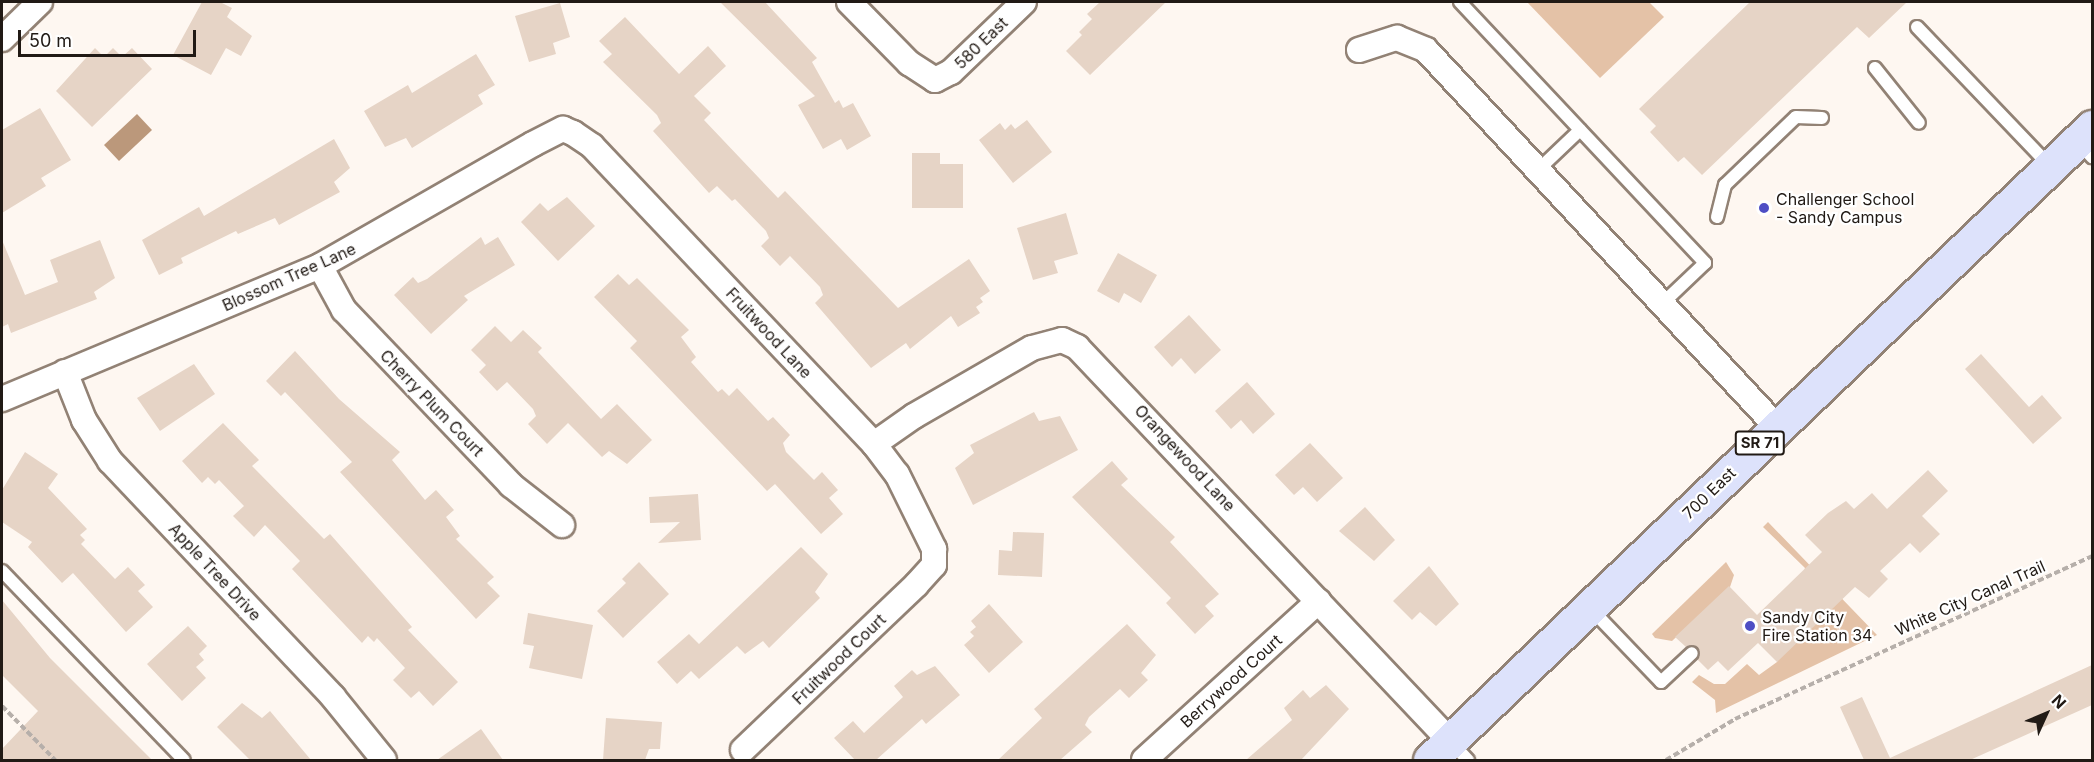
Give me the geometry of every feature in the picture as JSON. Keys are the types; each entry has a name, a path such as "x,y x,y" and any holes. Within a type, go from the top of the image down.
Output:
{"main road":[{"name":"700 East","path":"1449,754 1588,606 2051,167 2088,142"}],"street":[{"path":"2,39 40,2"},
{"name":"580 East","path":"849,2 909,63 935,80 951,72 1024,2"},
{"path":"1359,50 1386,39 1418,44 1777,427"},
{"name":"Blossom Tree Lane","path":"2,399 320,266 563,129"},
{"name":"Fruitwood Lane","path":"563,129 592,146 874,444 897,474 930,535 934,565"},
{"name":"Cherry Plum Court","path":"320,266 344,310 511,485 562,525"},
{"name":"Orangewood Lane","path":"874,444 914,416 1032,348 1062,340 1090,356 1319,601 1449,754"},
{"name":"Apple Tree Drive","path":"65,372 84,420 110,461 333,697 384,760"},
{"name":"Fruitwood Court","path":"743,750 934,565"},
{"name":"Berrywood Court","path":"1144,760 1319,601"}],"lane":[{"path":"1460,2 1705,263 1662,304"},
{"path":"1917,27 2051,167"},
{"path":"1875,68 1919,123"},
{"path":"1718,217 1725,185 1796,117 1822,118"},
{"path":"1538,170 1580,130"},
{"path":"2,571 184,760"},
{"path":"1588,606 1661,682 1692,653"}],"path":[{"name":"White City Canal Trail","path":"1666,760 1744,715 2092,556"},
{"path":"2,706 55,760"}],"shaded area":[{"path":"1527,2 1649,2 1664,17 1600,78"},
{"path":"137,114 152,130 119,161 104,145"},
{"path":"1768,522 1877,635 1716,713 1715,700 1692,682 1699,675 1714,684 1725,684 1747,664 1759,675 1777,662 1805,568 1763,527"},
{"path":"1726,562 1734,575 1730,587 1672,641 1655,638 1652,634"}],"building":[{"path":"202,2 220,2 232,8 227,17 252,36 241,56 226,48 211,75 173,55"},
{"path":"720,2 765,2 817,58 812,62 835,103 839,100 843,108 853,103 871,136 847,150 841,139 823,149 798,105 815,96"},
{"path":"1100,2 1166,2 1090,75 1066,51 1082,35 1079,32 1092,19 1087,14"},
{"path":"1750,2 1907,2 1869,38 1857,27 1702,175 1684,157 1678,162 1650,132 1656,126 1639,109"},
{"path":"560,3 570,37 553,43 556,54 529,62 515,16"},
{"path":"625,17 679,74 708,46 726,66 694,96 711,113 704,120 778,198 785,191 898,308 969,259 990,291 980,298 983,302 976,307 980,313 958,327 951,316 910,349 906,343 871,368 815,303 823,295 820,287 790,256 780,266 761,246 769,238 766,231 735,199 732,201 717,186 709,193 653,131 661,123 657,115 603,62 612,54 599,41"},
{"path":"95,48 104,57 113,48 122,57 132,48 152,69 92,127 56,91"},
{"path":"476,54 495,85 478,95 483,104 412,148 406,138 385,147 364,111 408,85 412,93"},
{"path":"40,108 71,160 41,178 46,186 2,213 2,130"},
{"path":"1027,120 1052,152 1013,183 979,140 1000,123 1005,130 1011,124 1015,129"},
{"path":"334,139 350,168 334,182 340,192 279,225 275,218 238,234 236,231 181,258 183,263 159,275 142,240 199,207 204,216"},
{"path":"912,153 940,153 940,164 963,164 963,208 912,208"},
{"path":"567,197 595,226 558,261 521,222 540,203 548,211"},
{"path":"1066,213 1078,254 1054,261 1058,273 1033,280 1017,228"},
{"path":"481,237 485,245 498,237 515,265 464,296 468,300 431,334 394,295 413,277 418,283 427,279"},
{"path":"2,240 25,295 58,282 50,260 100,240 115,278 94,292 97,299 11,333 8,324 2,327"},
{"path":"1118,253 1157,275 1141,303 1124,293 1119,303 1097,291"},
{"path":"618,274 629,285 637,278 689,330 681,337 696,357 691,362 718,392 722,389 729,396 737,388 768,421 773,417 790,435 783,443 786,452 814,480 822,472 838,490 829,498 843,514 821,534 775,484 767,491 630,348 637,341 594,297"},
{"path":"1189,315 1221,350 1195,374 1181,358 1172,367 1154,347"},
{"path":"495,326 511,342 523,330 542,348 538,352 601,419 617,404 652,440 627,464 609,451 602,457 568,423 547,444 528,424 536,416 533,409 507,382 497,391 479,372 486,365 471,350"},
{"path":"295,351 339,399 400,452 392,460 425,500 436,490 454,510 446,517 460,536 456,539 494,577 487,583 500,596 476,619 340,472 352,462 285,392 281,396 266,381"},
{"path":"1981,354 2029,407 2042,395 2062,418 2033,444 1965,369"},
{"path":"194,364 215,394 160,431 137,398"},
{"path":"1247,382 1275,414 1253,434 1241,420 1231,429 1215,411"},
{"path":"1034,412 1039,421 1060,416 1078,450 973,505 955,468 974,453 970,445"},
{"path":"223,423 259,460 252,466 324,539 330,534 412,627 408,630 458,682 433,706 419,691 411,698 393,680 405,668 377,638 374,642 368,636 362,643 292,569 300,561 265,525 254,537 233,516 244,506 219,480 215,484 208,477 202,483 182,461"},
{"path":"1310,443 1343,478 1317,502 1303,487 1294,495 1275,475"},
{"path":"25,452 58,474 48,488 87,529 80,535 85,540 81,544 115,579 128,567 145,585 138,591 153,607 126,632 73,573 62,583 28,547 32,542 2,522 2,490"},
{"path":"1112,461 1128,479 1121,485 1175,537 1170,542 1219,594 1205,606 1214,616 1195,634 1166,603 1171,598 1072,497"},
{"path":"1928,470 1948,491 1922,516 1940,534 1920,553 1910,543 1880,571 1888,579 1869,598 1855,587 1777,662 1758,643 1728,671 1718,661 1708,670 1697,659 1698,647 1686,647 1675,637 1729,586 1757,615 1822,552 1805,535 1828,513 1846,501 1854,509 1872,493 1887,509"},
{"path":"698,494 701,540 658,543 680,522 650,523 649,497"},
{"path":"1365,507 1395,540 1374,561 1339,531"},
{"path":"1013,532 1044,533 1042,577 998,575 999,550 1012,551"},
{"path":"801,547 828,574 815,592 820,598 769,648 763,641 745,654 737,646 699,679 691,671 677,684 657,662 689,634 699,644"},
{"path":"639,562 669,594 623,638 597,611 626,583 622,579"},
{"path":"1429,566 1459,604 1436,626 1420,612 1412,620 1393,601"},
{"path":"2,600 50,658 152,760 2,760 2,749 38,711 2,675"},
{"path":"989,604 1023,642 989,673 964,645 974,636 970,632 976,627 971,621"},
{"path":"528,613 593,625 582,679 529,668 534,646 523,644"},
{"path":"1127,624 1156,655 1141,673 1148,680 1129,698 1120,689 1089,717 1085,725 1092,732 1060,760 998,760 1042,718 1034,709"},
{"path":"188,626 207,646 199,654 204,660 196,667 206,678 182,701 147,664"},
{"path":"2092,665 2092,705 1970,760 1864,760 1840,707 1862,697 1890,758"},
{"path":"935,666 960,695 926,724 922,719 876,760 855,760 834,738 853,721 864,733 903,697 894,686 912,670 917,675"},
{"path":"1326,685 1349,709 1301,760 1246,760 1292,720 1284,708 1303,690 1310,698"},
{"path":"242,703 262,718 270,711 311,760 250,760 217,727"},
{"path":"606,718 662,722 660,749 649,749 645,760 603,760"},
{"path":"481,729 503,760 437,760"}],"place":[{"name":"Challenger School - Sandy Campus","path":"1764,208"},
{"name":"Sandy City Fire Station 34","path":"1750,626"}]}
